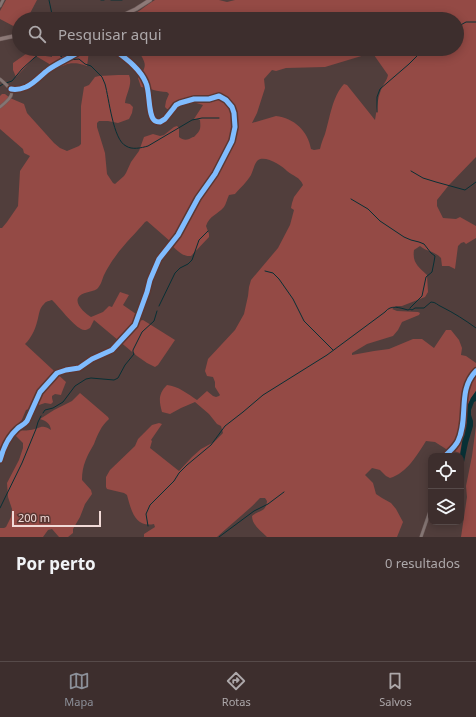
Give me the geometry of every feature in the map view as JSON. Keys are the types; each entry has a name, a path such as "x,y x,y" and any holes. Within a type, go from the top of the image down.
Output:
{"main road":[{"path":"130,12 150,0"},
{"path":"0,39 12,36"}],"street":[{"path":"0,6 3,0"},
{"path":"11,89 19,89 27,86 49,69 72,56"},
{"path":"0,460 3,448 16,430 25,423 40,392 52,378 61,371 79,368 92,359 112,350 135,325 150,280 159,259 178,235 198,198 215,174 230,146 235,127 234,113 232,107 226,100 220,96 180,103 173,108 165,119 160,122 155,121 153,120 151,114 149,92 146,83 130,61 123,56"},
{"path":"0,79 11,89 12,96 0,107"},
{"path":"447,453 458,440 462,425 466,390 470,379 476,371"},
{"path":"422,537 428,518"}],"shaded area":[{"path":"6,0 37,0 31,12 12,12 12,25 0,19 0,11"},
{"path":"155,0 219,0 227,2 235,0 476,0 476,157 437,200 437,206 443,218 456,219 460,217 476,226 476,238 466,244 464,242 461,243 458,246 455,269 449,266 442,266 441,258 439,256 420,246 414,250 415,262 427,275 428,292 425,297 402,306 396,306 392,309 397,311 418,312 420,313 419,315 402,322 393,336 367,344 352,353 352,355 389,349 413,339 422,339 434,348 446,330 451,330 459,340 462,348 461,355 466,356 476,363 476,391 465,411 467,422 460,453 446,449 435,442 426,441 411,463 396,476 390,478 380,470 372,468 365,475 373,483 376,494 391,503 403,522 397,537 267,537 257,528 252,519 254,514 265,508 267,501 265,498 260,498 217,537 144,537 144,534 155,527 154,524 148,525 138,521 132,512 127,495 107,489 106,487 106,477 110,470 135,446 138,439 152,425 159,423 162,424 151,440 150,448 179,471 201,449 214,442 223,433 221,426 217,424 209,414 195,402 170,414 162,412 160,398 162,391 167,385 179,389 197,400 207,391 216,397 220,395 215,387 213,377 207,376 205,371 208,359 235,330 244,314 251,280 278,248 290,225 294,210 291,208 294,197 303,185 298,178 281,166 268,160 260,159 255,164 248,180 235,194 229,195 224,207 208,222 206,226 209,237 191,256 179,252 170,244 171,242 147,221 126,243 114,259 106,270 97,289 84,293 78,298 77,301 79,306 91,317 103,312 109,306 112,307 120,292 129,295 123,305 136,314 132,324 134,325 143,320 175,340 158,365 155,367 137,356 94,320 90,328 83,330 77,327 52,300 42,306 34,331 25,344 66,382 61,395 55,394 52,396 53,402 51,404 37,404 26,410 17,431 43,427 51,430 47,423 40,419 72,401 80,393 109,419 100,430 84,465 82,480 91,490 92,494 85,504 73,529 73,533 68,537 59,537 52,529 48,530 43,537 0,537 0,528 6,527 11,517 12,509 8,497 7,483 19,460 23,443 16,436 16,432 0,453 0,228 2,228 7,222 18,206 20,171 30,156 24,153 23,149 0,129 0,96 5,94 10,98 24,104 27,113 54,143 67,151 81,144 81,106 84,87 89,85 95,77 129,75 130,85 125,103 130,104 133,107 129,119 118,123 99,121 97,123 105,153 107,174 115,184 126,173 131,162 139,151 144,137 153,134 160,136 164,135 177,126 179,128 179,137 184,140 194,137 199,132 200,128 200,120 194,119 203,105 194,102 186,102 172,109 167,109 165,107 169,94 167,92 141,87 138,78 145,67 144,60 141,56 361,56 325,67 286,68 276,71 272,70 264,79 265,88 257,113 252,123 276,116 289,119 303,131 307,137 311,149 320,149 334,101 344,84 347,85 375,120 380,94 388,75 375,56 464,56 464,12 137,12"},
{"path":"23,56 36,56 16,77 13,70 13,63"},
{"path":"36,56 88,56 87,66 72,63 56,68"},
{"path":"476,426 476,537 461,537 467,497 466,486"}],"water":[{"path":"476,391 476,401 474,402 471,410 473,426 464,462 464,453 460,453 464,430 467,422 465,411"}],"waterway":[{"path":"49,0 52,12"},
{"path":"111,0 122,0"},
{"path":"464,23 476,22"},
{"path":"6,83 12,81 22,69 37,56"},
{"path":"60,56 64,58"},
{"path":"377,112 377,97 380,89 417,56"},
{"path":"68,60 79,59 85,64 91,66 102,77 118,136 128,147 137,148 148,146 192,120 202,118 219,118"},
{"path":"411,171 423,178 465,190 476,182"},
{"path":"351,199 368,209 380,221 404,237 424,244 435,256 432,272 426,277 422,296 410,308"},
{"path":"159,306 175,273 192,260 199,240 208,231"},
{"path":"265,271 273,273 279,279 293,299 304,321 333,350"},
{"path":"148,526 146,514 150,505 174,481 187,465 211,445 225,426 263,395 327,355 390,308 396,307 412,310 415,308 424,308 433,302 476,328"},
{"path":"43,413 45,410 53,408 63,402 75,386 86,379 114,380 118,378 125,365 134,354 133,350 142,332 154,321 157,311"},
{"path":"0,508 22,463 41,416"},
{"path":"219,537 254,511 268,504 284,492"}],"cycle path":[{"path":"11,89 26,87 57,64 73,56"},
{"path":"0,460 8,439 17,429 25,424 40,392 57,373 79,368 92,359 112,350 135,325 150,280 159,259 178,235 198,198 215,174 232,141 235,127 234,113 232,107 226,100 219,96 209,99 194,99 180,103 176,105 165,119 160,122 155,121 151,113 146,83 132,64 122,56"},
{"path":"448,453 458,441 463,423 467,387 470,379 476,371"}]}
